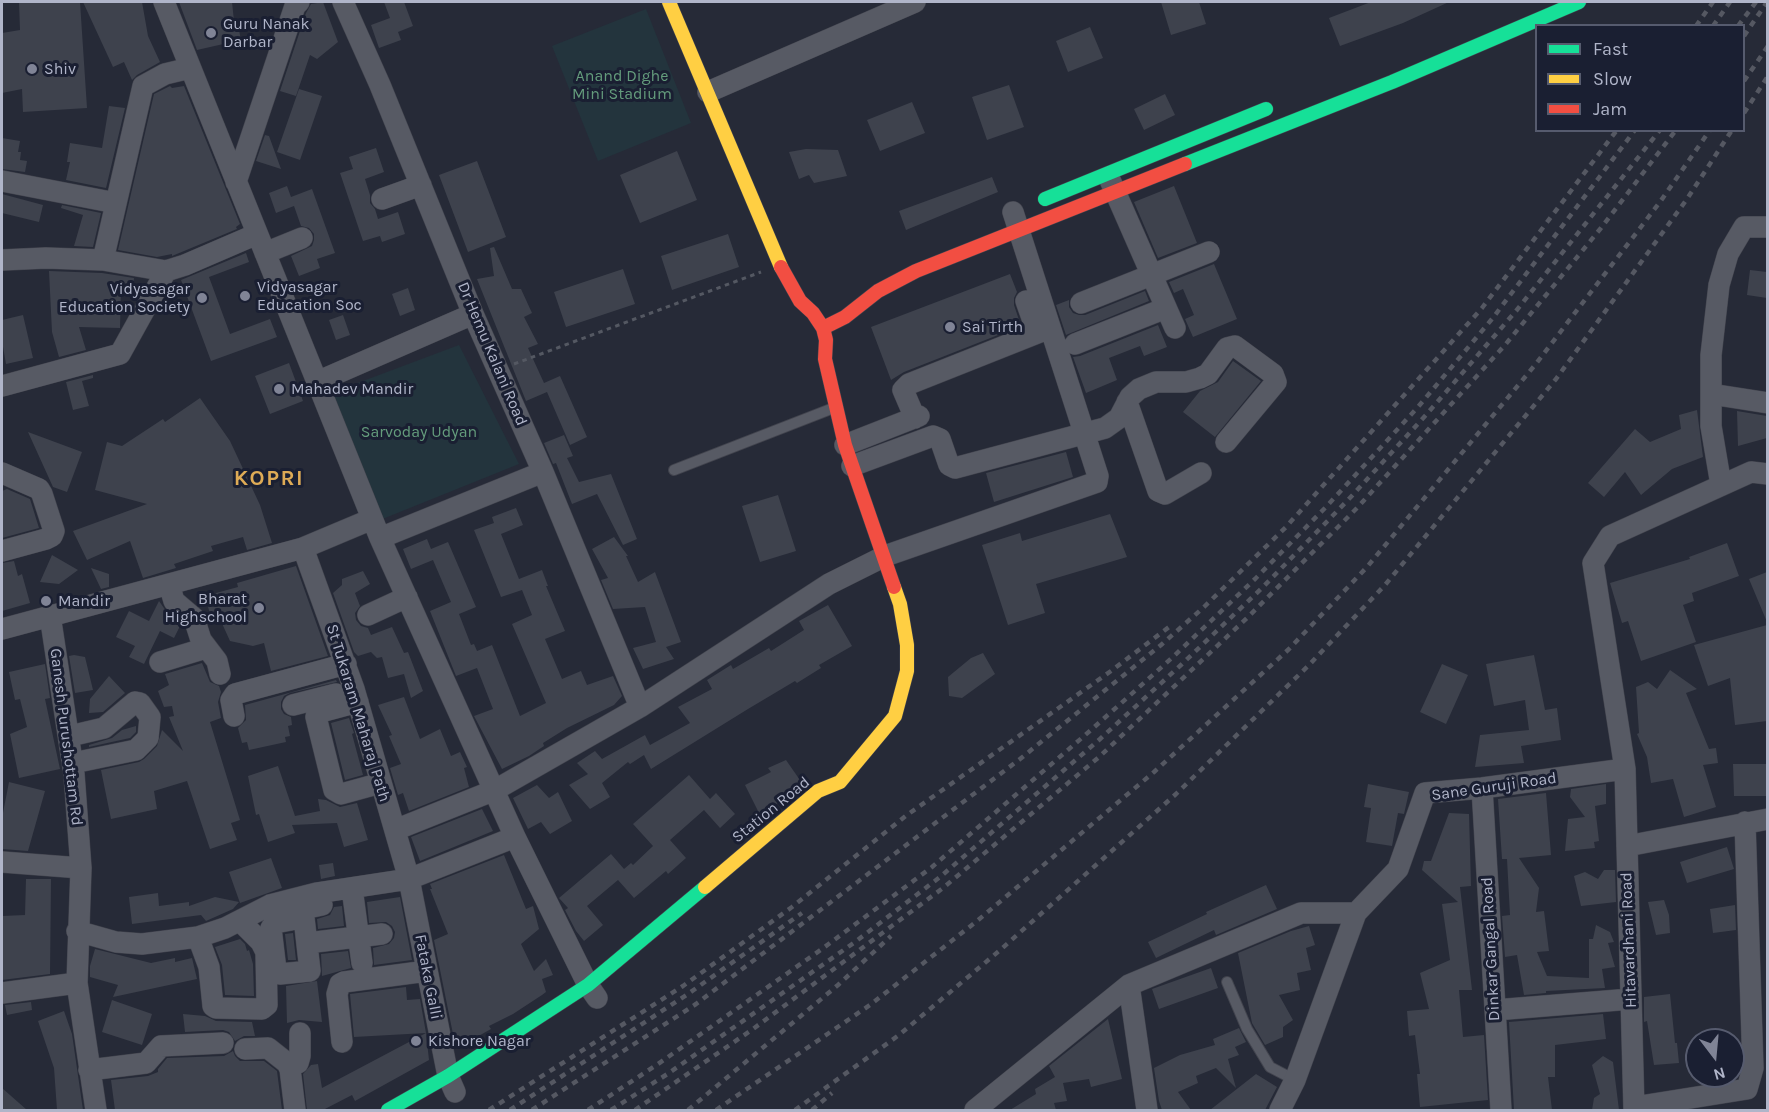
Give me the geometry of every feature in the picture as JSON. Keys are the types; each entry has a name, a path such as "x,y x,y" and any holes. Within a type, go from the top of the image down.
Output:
{"main road":[{"path":"669,2 780,265 800,301 813,313 823,328"},
{"path":"823,328 845,316 878,291 1019,214 1112,184 1143,182 1390,78 1507,34 1579,2"},
{"path":"1499,16 1507,34"},
{"path":"1019,214 1112,184 1135,164 1277,105 1279,126"},
{"path":"1135,164 1143,182"},
{"path":"910,255 916,270"},
{"path":"823,328 831,312"},
{"name":"Station Road","path":"388,1110 453,1088 519,1031 595,995 663,921 818,791 840,782 895,716 907,671 908,645 900,604 885,556 845,445 825,359 826,340 823,328"},
{"path":"831,804 840,782"},
{"path":"738,858 751,872"},
{"path":"663,921 675,935"},
{"path":"519,1031 528,1044"}],"street":[{"path":"164,2 376,528 515,837 595,995"},
{"path":"236,182 295,6 299,2"},
{"name":"Dr Hemu Kalani Road","path":"343,2 473,314 543,472 640,707"},
{"path":"708,92 915,2"},
{"path":"103,260 143,86 165,74 190,68"},
{"path":"2,181 116,203"},
{"path":"1112,184 1175,328"},
{"path":"382,199 421,185"},
{"path":"395,830 495,790 640,707 829,584 885,556 1097,482 1098,476 1085,434 1044,330 1019,214"},
{"path":"1721,485 1711,426 1711,355 1719,285 1728,254 1744,227 1767,227"},
{"path":"2,260 46,258 103,260 166,271 261,243 302,238"},
{"path":"1081,303 1209,252"},
{"path":"2,386 120,354 166,271"},
{"path":"1026,301 1044,330"},
{"path":"1075,344 1166,308"},
{"path":"317,382 473,314"},
{"path":"845,445 917,417 904,394 905,386 1044,330"},
{"path":"852,466 933,436 940,439 949,465 955,468 1085,434 1112,425 1119,418 1127,402 1139,389 1156,382 1186,382 1200,378 1208,374 1227,348 1235,346 1273,374 1276,382 1226,442"},
{"path":"1711,394 1767,403"},
{"path":"1127,402 1158,491 1166,494 1201,473"},
{"path":"2,628 376,528 543,472"},
{"name":"Hitavardhani Road","path":"1634,1109 1625,769 1593,563 1610,536 1751,472 1767,474"},
{"path":"2,473 39,489 54,531 52,536 46,539 2,551"},
{"name":"St Tukaram Maharaj Path","path":"303,548 356,695 410,885"},
{"path":"177,582 193,605 210,619"},
{"path":"177,582 174,601 194,618 206,648 217,661 220,674"},
{"path":"368,615 407,597"},
{"name":"Ganesh Purushottam Rd","path":"50,615 73,763 81,868 77,983 96,1110"},
{"path":"160,662 206,648"},
{"path":"271,674 344,659"},
{"path":"234,716 231,700 235,694 344,659"},
{"path":"293,705 356,695"},
{"path":"356,695 317,713 316,717 334,790 341,794 383,788"},
{"path":"70,736 104,728 135,702 140,703 150,717 148,738 138,749 73,763"},
{"name":"Sane Guruji Road","path":"1280,1110 1295,1080 1356,912 1398,869 1425,793 1482,789 1625,769"},
{"path":"335,804 383,788"},
{"name":"Dinkar Gangal Road","path":"1482,789 1501,1110"},
{"path":"1627,846 1767,819"},
{"path":"1634,1109 1747,1089 1753,1068 1745,822"},
{"path":"77,932 117,942 200,944 245,926 270,904 410,885 515,837"},
{"path":"2,862 81,868"},
{"name":"Fataka Galli","path":"410,885 453,1088"},
{"path":"303,909 309,971 280,974 277,972 271,928 275,923 291,920 303,909 353,894"},
{"path":"353,894 362,963"},
{"path":"975,1110 1129,986 1301,913 1356,912"},
{"path":"200,944 210,973 213,1006 216,1008 262,1009 267,1005 266,952 261,942 245,926"},
{"path":"307,943 382,934"},
{"path":"342,1042 336,994 340,984 427,971"},
{"path":"2,993 77,983"},
{"path":"1129,986 1147,1110"},
{"path":"1495,1010 1631,999"},
{"path":"290,1037 298,1063 304,1110"},
{"path":"89,1070 146,1063 161,1046 223,1043"},
{"path":"245,1049 268,1048 287,1063 290,1069 295,1110"}],"lane":[{"path":"674,470 836,407"},
{"path":"1227,982 1247,1029 1270,1067 1295,1080"}],"path":[{"path":"498,370 780,265"}],"green space":[{"name":"Anand Dighe Mini Stadium","path":"646,9 691,123 598,161 552,46"},
{"name":"Sarvoday Udyan","path":"459,345 519,464 380,520 323,396"}],"building":[{"path":"19,2 80,2 87,108 23,112 22,89 2,93 2,33 20,30"},
{"path":"83,2 142,2 148,36 160,62 132,80 124,62 113,67"},
{"path":"179,2 232,2 234,21 237,20 241,40 197,50"},
{"path":"323,2 338,42 317,59 310,55 296,96 280,91 306,13 311,4"},
{"path":"384,2 404,2 413,26 398,32 401,40 379,48 371,25 390,18"},
{"path":"1161,2 1199,2 1206,24 1171,35"},
{"path":"1371,2 1449,2 1403,23 1340,46 1329,18"},
{"path":"1090,27 1103,58 1068,72 1056,41"},
{"path":"1009,85 1024,127 987,140 972,97"},
{"path":"170,86 172,88 184,86 240,224 236,227 237,229 172,256 172,254 157,257 118,250 154,94"},
{"path":"299,89 322,96 300,160 277,152"},
{"path":"1165,94 1175,115 1144,130 1134,109"},
{"path":"912,102 925,133 880,151 867,120"},
{"path":"109,106 125,108 106,188 66,180 70,162 67,162 70,143 102,148"},
{"path":"265,135 269,136 281,169 256,161"},
{"path":"2,138 20,141 18,152 21,152 20,160 27,161 25,172 2,169"},
{"path":"376,148 384,172 365,179 370,203 378,219 398,212 405,234 382,242 380,236 363,241 340,173 353,169 349,157"},
{"path":"806,149 838,150 847,176 814,183 809,175 799,179 789,152"},
{"path":"677,151 697,200 640,223 620,175"},
{"path":"477,161 506,237 468,252 439,175"},
{"path":"992,177 998,192 906,230 899,211"},
{"path":"287,186 291,197 312,189 335,253 317,259 320,268 299,276 291,256 312,246 314,234 309,228 301,226 294,206 276,213 269,193"},
{"path":"1174,186 1197,243 1158,258 1134,202"},
{"path":"2,194 43,205 39,222 2,213"},
{"path":"62,205 101,213 93,247 74,246 83,215 61,208"},
{"path":"728,234 739,267 672,290 661,256"},
{"path":"494,247 512,289 521,289 532,313 524,317 538,344 528,348 544,383 560,376 587,437 570,445 547,392 526,401 477,279 494,276 490,248"},
{"name":"Vidyasagar Education Society","path":"246,253 249,262 209,277 230,334 270,319 277,337 211,361 181,280"},
{"path":"1214,264 1237,319 1193,337 1185,319 1194,315 1183,289 1174,293 1169,282"},
{"path":"623,269 635,304 566,327 554,292"},
{"path":"1750,270 1767,272 1767,298 1747,295"},
{"path":"49,271 102,273 134,278 133,288 121,287 120,328 79,327 86,350 59,357 52,332"},
{"name":"Sai Tirth","path":"1010,274 1017,292 1014,305 1021,326 904,372 891,380 871,327"},
{"path":"408,288 415,310 400,316 392,294"},
{"path":"1145,291 1149,301 1066,335 1056,305 1069,300 1069,307 1073,313 1085,315"},
{"path":"23,315 33,358 6,364 2,341 2,320"},
{"path":"343,315 350,335 336,340 329,320"},
{"path":"1158,325 1167,347 1144,356 1140,346 1109,358 1117,380 1086,393 1073,357"},
{"path":"1233,361 1261,381 1215,437 1183,412 1200,391 1218,382"},
{"name":"Mahadev Mandir","path":"289,363 303,401 270,414 255,376"},
{"path":"93,375 93,378 82,381 89,406 73,410 66,382"},
{"path":"200,398 230,441 260,505 272,543 247,550 243,537 211,546 213,551 174,564 176,568 143,578 130,541 87,560 73,531 147,504 95,490 107,442 122,446 163,419 165,422"},
{"path":"1697,410 1703,457 1672,469 1641,495 1625,472 1604,497 1588,483 1635,429 1650,442 1681,429 1679,415"},
{"path":"1737,411 1767,416 1767,438 1738,446"},
{"path":"28,432 82,452 67,492 53,487"},
{"path":"564,435 573,456 567,458 579,482 611,474 637,539 623,545 597,494 572,504 556,463 553,464 544,443"},
{"path":"1066,452 1073,477 994,502 986,473"},
{"path":"7,489 30,499 39,528 2,538 2,491"},
{"path":"778,495 796,551 760,562 742,506"},
{"path":"516,508 523,525 501,534 519,579 542,570 548,586 546,586 565,631 545,639 562,679 581,671 587,685 613,676 622,696 614,705 567,728 543,743 544,746 529,756 502,769 474,716 493,709 477,668 456,676 430,611 451,602 433,560 411,569 403,549 427,539 431,549 448,542 476,607 459,614 471,645 474,644 477,651 492,645 520,716 546,703 512,624 532,615 522,590 501,597 474,530 494,523 492,517"},
{"path":"1110,514 1127,557 1036,584 1045,613 1008,625 982,545 1020,533 1022,541"},
{"path":"614,537 628,556 626,556 638,582 655,572 681,642 666,647 674,659 643,669 633,648 656,642 645,607 613,609 601,580 608,578 592,549"},
{"path":"1727,543 1739,576 1692,593 1694,601 1683,605 1696,642 1641,661 1628,621 1622,623 1610,583 1690,559 1689,557"},
{"path":"52,555 78,570 59,584 40,582"},
{"path":"14,561 18,576 22,574 30,603 2,611 2,563"},
{"path":"296,566 328,656 271,671 264,643 253,646 230,641 220,619 212,621 205,596 238,587 237,583"},
{"path":"91,568 109,574 109,587 101,589"},
{"path":"363,571 370,584 355,593 360,606 355,613 356,620 361,626 368,628 371,635 392,627 404,653 408,652 423,691 411,698 404,674 388,678 382,657 377,658 371,652 358,656 354,652 333,593 342,585 342,579"},
{"path":"1767,572 1767,622 1749,579"},
{"path":"159,601 166,611 181,624 174,638 160,631 144,664 129,657 135,646 116,637 129,611 149,621"},
{"path":"828,605 852,646 819,665 821,668 797,683 795,681 651,769 644,755 630,764 628,762 602,783 610,797 590,809 569,785 588,774 577,763 595,751 602,759 645,735 650,745 690,723 678,707 712,689 707,680 731,665 733,669 769,648 771,651 804,630 799,621"},
{"path":"1767,625 1767,721 1735,725 1730,678 1708,686 1694,645"},
{"path":"983,653 995,674 962,698 949,696 948,677 971,658"},
{"path":"1534,655 1545,710 1557,708 1561,740 1521,746 1524,763 1475,767 1480,735 1529,730 1525,700 1494,706 1486,664"},
{"path":"69,656 85,657 93,690 75,693"},
{"path":"202,663 210,682 219,686 221,692 218,702 221,718 210,722 240,820 231,823 237,840 210,849 187,781 154,791 157,809 111,819 101,770 144,759 157,746 162,730 183,751 169,717 174,716 172,706 164,707 158,691 169,685 165,674"},
{"path":"45,664 50,698 45,699 60,769 19,778 10,734 27,727 20,699 15,700 9,672"},
{"path":"1442,664 1468,675 1446,724 1420,712"},
{"path":"1670,670 1697,689 1686,693 1709,749 1716,748 1718,763 1703,765 1716,807 1684,817 1673,779 1651,783 1647,757 1637,734 1639,733 1636,687 1648,682 1657,689"},
{"path":"109,676 125,693 103,712 89,713 90,699"},
{"path":"336,680 337,682 284,696 281,709 284,714 291,717 292,725 288,726 290,736 285,737 286,742 249,750 247,742 242,743 238,728 246,720 245,705"},
{"path":"404,697 420,739 440,729 451,756 460,752 467,767 464,768 469,787 409,811 403,793 398,795 390,768 401,764 389,736 392,735 378,705"},
{"path":"349,718 363,775 345,780 331,723"},
{"path":"136,726 136,732 130,738 89,747 89,745 112,738 122,730"},
{"path":"786,760 802,783 761,817 745,785 771,772 768,768"},
{"path":"1733,764 1767,764 1767,796 1734,796"},
{"path":"278,766 295,816 320,811 318,799 340,807 357,803 368,840 344,847 337,823 292,825 295,833 268,842 259,814 256,815 248,776"},
{"path":"689,775 710,799 716,793 735,814 720,828 704,810 670,840 686,858 668,874 666,871 634,898 618,880 587,906 603,925 584,941 565,910 568,908 559,898 611,854 624,869 631,863 633,865 653,846 633,824"},
{"path":"9,782 45,791 28,851 2,849 2,818"},
{"path":"1368,784 1409,792 1404,814 1398,813 1392,846 1366,842 1371,808 1364,807"},
{"path":"1606,784 1606,804 1595,806 1599,841 1594,842 1595,848 1565,851 1568,819 1585,817 1570,797 1571,789"},
{"path":"537,785 549,798 558,792 572,821 550,834 541,822 528,829 513,798"},
{"path":"1546,793 1551,855 1519,858 1539,888 1536,912 1544,911 1549,951 1537,952 1547,976 1589,978 1589,939 1593,939 1596,925 1610,932 1614,942 1608,943 1615,967 1602,969 1605,988 1546,991 1546,993 1524,995 1517,955 1505,957 1502,916 1510,915 1507,859 1502,859 1498,799"},
{"path":"482,809 493,831 420,861 411,837"},
{"path":"1449,813 1469,814 1471,886 1460,887 1472,990 1459,990 1463,1037 1484,1035 1488,1100 1420,1107 1417,1074 1420,1074 1415,1035 1409,1036 1407,1011 1429,1009 1420,973 1450,960 1442,904 1458,902 1422,870 1424,861 1431,861"},
{"path":"1727,847 1734,869 1687,883 1680,862"},
{"path":"504,855 526,909 533,906 539,929 521,944 534,971 546,959 553,975 542,979 546,992 513,1014 489,1026 491,1029 459,1047 453,1034 434,940 448,934 430,884"},
{"path":"271,858 282,888 240,903 229,872"},
{"path":"333,863 335,876 321,879 319,865"},
{"path":"1604,870 1615,870 1616,902 1581,906 1574,876 1585,872 1598,879"},
{"path":"26,879 51,879 50,974 2,980 2,916 25,915"},
{"path":"1266,885 1277,909 1216,935 1214,930 1156,958 1148,942"},
{"path":"158,893 159,906 189,902 189,906 215,897 239,902 233,909 206,921 201,915 132,924 129,897"},
{"path":"400,897 412,960 374,965 373,948 389,944 395,932 386,922 369,923 367,902"},
{"path":"1664,900 1669,915 1670,933 1656,935 1648,902"},
{"path":"1735,905 1736,930 1713,933 1710,909"},
{"path":"342,906 344,926 318,929 317,919 330,915 334,907"},
{"path":"1309,926 1315,945 1306,948 1311,970 1297,973 1300,990 1279,995 1293,1020 1283,1027 1283,1037 1265,1045 1252,1023 1238,953"},
{"path":"293,933 296,960 288,960 285,934"},
{"path":"240,939 247,951 249,950 253,964 254,996 225,995 222,965 215,947"},
{"path":"95,949 151,963 175,958 175,962 192,958 197,979 113,997 118,985 90,977 90,966"},
{"path":"348,951 351,968 322,976 321,954"},
{"path":"1211,968 1218,988 1159,1009 1152,989"},
{"path":"317,981 322,1022 299,1020 287,1023 286,986"},
{"path":"406,987 407,1000 420,999 426,1033 354,1037 350,994"},
{"path":"1670,994 1679,1063 1654,1065 1647,1021 1644,1022 1644,997"},
{"path":"112,1000 152,1014 142,1045 102,1032"},
{"path":"31,1002 32,1010 7,1015 5,1005"},
{"path":"64,1011 72,1034 83,1110 57,1110 54,1068 38,1021"},
{"path":"183,1014 205,1016 216,1021 252,1022 255,1036 244,1036 235,1041 229,1032 223,1030 185,1032"},
{"path":"1603,1014 1606,1039 1555,1045 1555,1077 1548,1077 1552,1110 1514,1110 1509,1022"},
{"path":"1108,1019 1122,1079 1091,1087 1089,1079 1063,1083 1067,1101 1054,1103 1056,1110 1010,1110 1036,1094 1035,1089 1055,1077 1049,1066"},
{"path":"1239,1028 1246,1042 1235,1047 1239,1055 1228,1059 1236,1088 1216,1068 1196,1076 1198,1083 1178,1092 1191,1110 1162,1110 1154,1068 1180,1055 1215,1045 1213,1039"},
{"path":"426,1033 429,1060 355,1101 352,1095 323,1110 307,1110 303,1074 311,1065 318,1064 322,1088"},
{"path":"233,1051 240,1061 264,1061 277,1071 282,1110 115,1110 111,1080 148,1076 158,1072 167,1058 224,1056"},
{"path":"1603,1056 1613,1062 1619,1110 1592,1110 1594,1098 1600,1094 1592,1065"},
{"path":"1256,1074 1277,1087 1265,1110 1210,1110"},
{"path":"2,1088 27,1110 2,1110"}],"railway":[{"path":"1697,24 1713,2"},
{"path":"1714,24 1730,2"},
{"path":"1740,24 1756,2"},
{"path":"1745,35 1767,2"},
{"path":"1745,80 1768,46"},
{"path":"1745,111 1768,76"},
{"path":"532,1110 696,1004 1020,759 1161,645 1204,607 1286,527 1482,308 1615,132"},
{"path":"588,1110 822,949 932,867 1174,656 1325,508 1418,407 1492,319 1633,132"},
{"path":"611,1110 669,1073 855,942 940,877 1100,739 1182,664 1263,587 1348,500 1426,415 1516,311 1658,132"},
{"path":"635,1110 753,1029 943,888 1099,757 1248,617 1357,508 1505,345 1601,228 1674,132"},
{"path":"716,1110 870,1005 977,921 1154,772 1289,649 1367,567 1535,365 1660,202 1709,132"},
{"path":"795,1110 899,1035 999,951 1176,794 1308,666 1385,585 1556,379 1687,199 1731,132"},
{"path":"489,1110 683,986 792,907 907,815 1111,671 1173,624"},
{"path":"510,1110 688,994 802,913"},
{"path":"688,1110 838,985 891,936"},
{"path":"812,1110 832,1093"}],"traffic: fast":[{"path":"1185,164 1392,82 1579,2"},
{"path":"1045,199 1266,109"},
{"path":"388,1110 448,1076 588,985 705,887"}],"traffic: slow":[{"path":"669,2 781,267"},
{"path":"705,887 818,791 840,782 895,716 907,671 907,645 900,604 894,587"}],"traffic: jam":[{"path":"823,328 845,317 878,291 916,271 1185,164"},
{"path":"781,267 800,301 813,313 823,328 826,340 825,359 845,445 894,587"}],"place":[{"name":"Guru Nanak Darbar","path":"211,33"},
{"name":"Shiv","path":"32,69"},
{"name":"Vidyasagar Education Soc","path":"245,296"},
{"name":"Vidyasagar Education Society","path":"202,298"},
{"name":"Sai Tirth","path":"950,327"},
{"name":"Mahadev Mandir","path":"279,389"},
{"name":"Mandir","path":"46,601"},
{"name":"Bharat Highschool","path":"259,608"},
{"name":"Kishore Nagar","path":"416,1041"}],"district":[{"name":"KOPRI","path":"269,479"}]}
